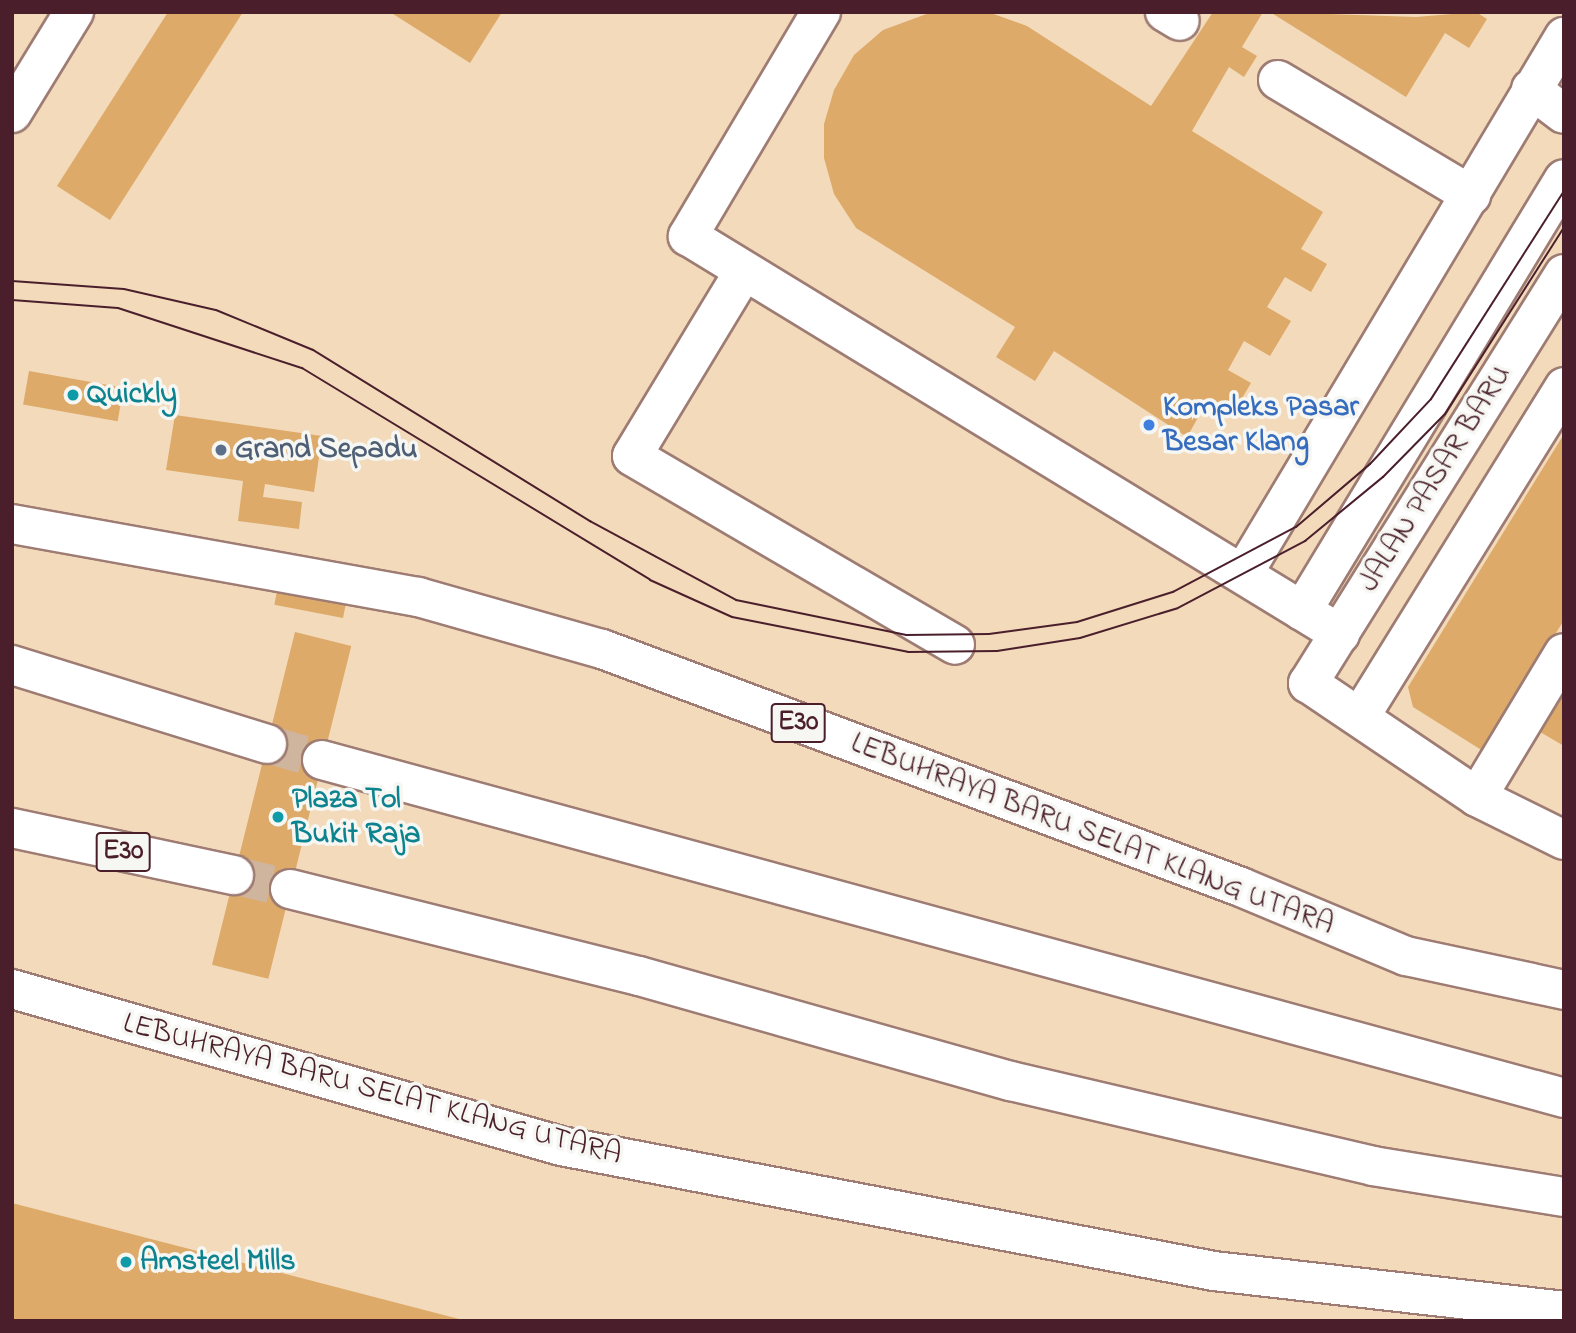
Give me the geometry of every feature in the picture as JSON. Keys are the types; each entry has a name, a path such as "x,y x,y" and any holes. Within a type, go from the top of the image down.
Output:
{"main road":[{"path":"12,113 74,12"},
{"path":"821,12 688,236 1340,634"},
{"path":"1243,574 1564,37"},
{"path":"1278,80 1471,195"},
{"path":"1531,89 1564,114"},
{"path":"1302,611 1564,179"},
{"path":"744,271 632,456 956,645"},
{"name":"JALAN PASAR BARU","path":"1361,715 1308,683 1564,274"},
{"path":"1564,387 1361,715 1476,797 1564,840"},
{"name":"LEBUHRAYA BARU SELAT KLANG UTARA","path":"12,524 418,597 602,649 1241,887 1406,956 1564,990"},
{"path":"1476,797 1564,653"},
{"path":"12,665 267,744"},
{"path":"322,760 1564,1098"},
{"name":"E30","path":"12,828 234,875"},
{"path":"290,889 639,976 1011,1081 1373,1167 1564,1197"},
{"name":"LEBUHRAYA BARU SELAT KLANG UTARA","path":"12,989 561,1146 1214,1271 1564,1311"}],"building":[{"path":"168,12 243,12 110,220 57,186"},
{"path":"390,12 502,12 470,63"},
{"path":"932,12 988,12 1027,26 1151,106 1213,12 1263,12 1242,47 1257,56 1244,77 1229,67 1192,131 1323,212 1301,249 1327,264 1311,292 1285,277 1267,307 1291,321 1270,356 1244,341 1228,370 1251,383 1232,415 1208,400 1187,437 1054,351 1035,381 996,357 1015,327 856,228 834,194 824,158 824,124 834,90 854,55 883,30"},
{"path":"1270,12 1416,17 1476,12 1487,19 1469,48 1445,33 1406,97"},
{"name":"Quickly","path":"29,371 124,388 118,421 23,404"},
{"path":"175,415 322,436 314,492 265,484 263,497 302,502 299,529 238,521 243,481 166,470"},
{"path":"1564,434 1564,620 1483,751 1413,707 1408,687"},
{"path":"277,591 346,604 343,618 274,605"},
{"name":"Plaza Tol Bukit Raja","path":"295,632 351,646 268,979 212,965"},
{"path":"1564,681 1564,746 1535,729"},
{"name":"Amsteel Mills","path":"12,1203 463,1320 463,1321 12,1321"}],"tunnel":[{"path":"267,744 322,760"},
{"path":"234,875 290,889"}],"tram line":[{"path":"12,281 124,289 216,310 313,350 590,521 736,600 906,635 989,634 1077,622 1173,592 1296,527 1370,464 1431,399 1564,191"},
{"path":"12,300 118,308 302,368 650,580 732,617 908,652 997,651 1080,638 1178,608 1305,541 1383,477 1445,414 1564,227"}],"place":[{"name":"Quickly","path":"73,395"},
{"name":"Kompleks Pasar Besar Klang","path":"1149,425"},
{"name":"Grand Sepadu","path":"221,450"},
{"name":"Plaza Tol Bukit Raja","path":"278,817"},
{"name":"Amsteel Mills","path":"126,1262"}]}
